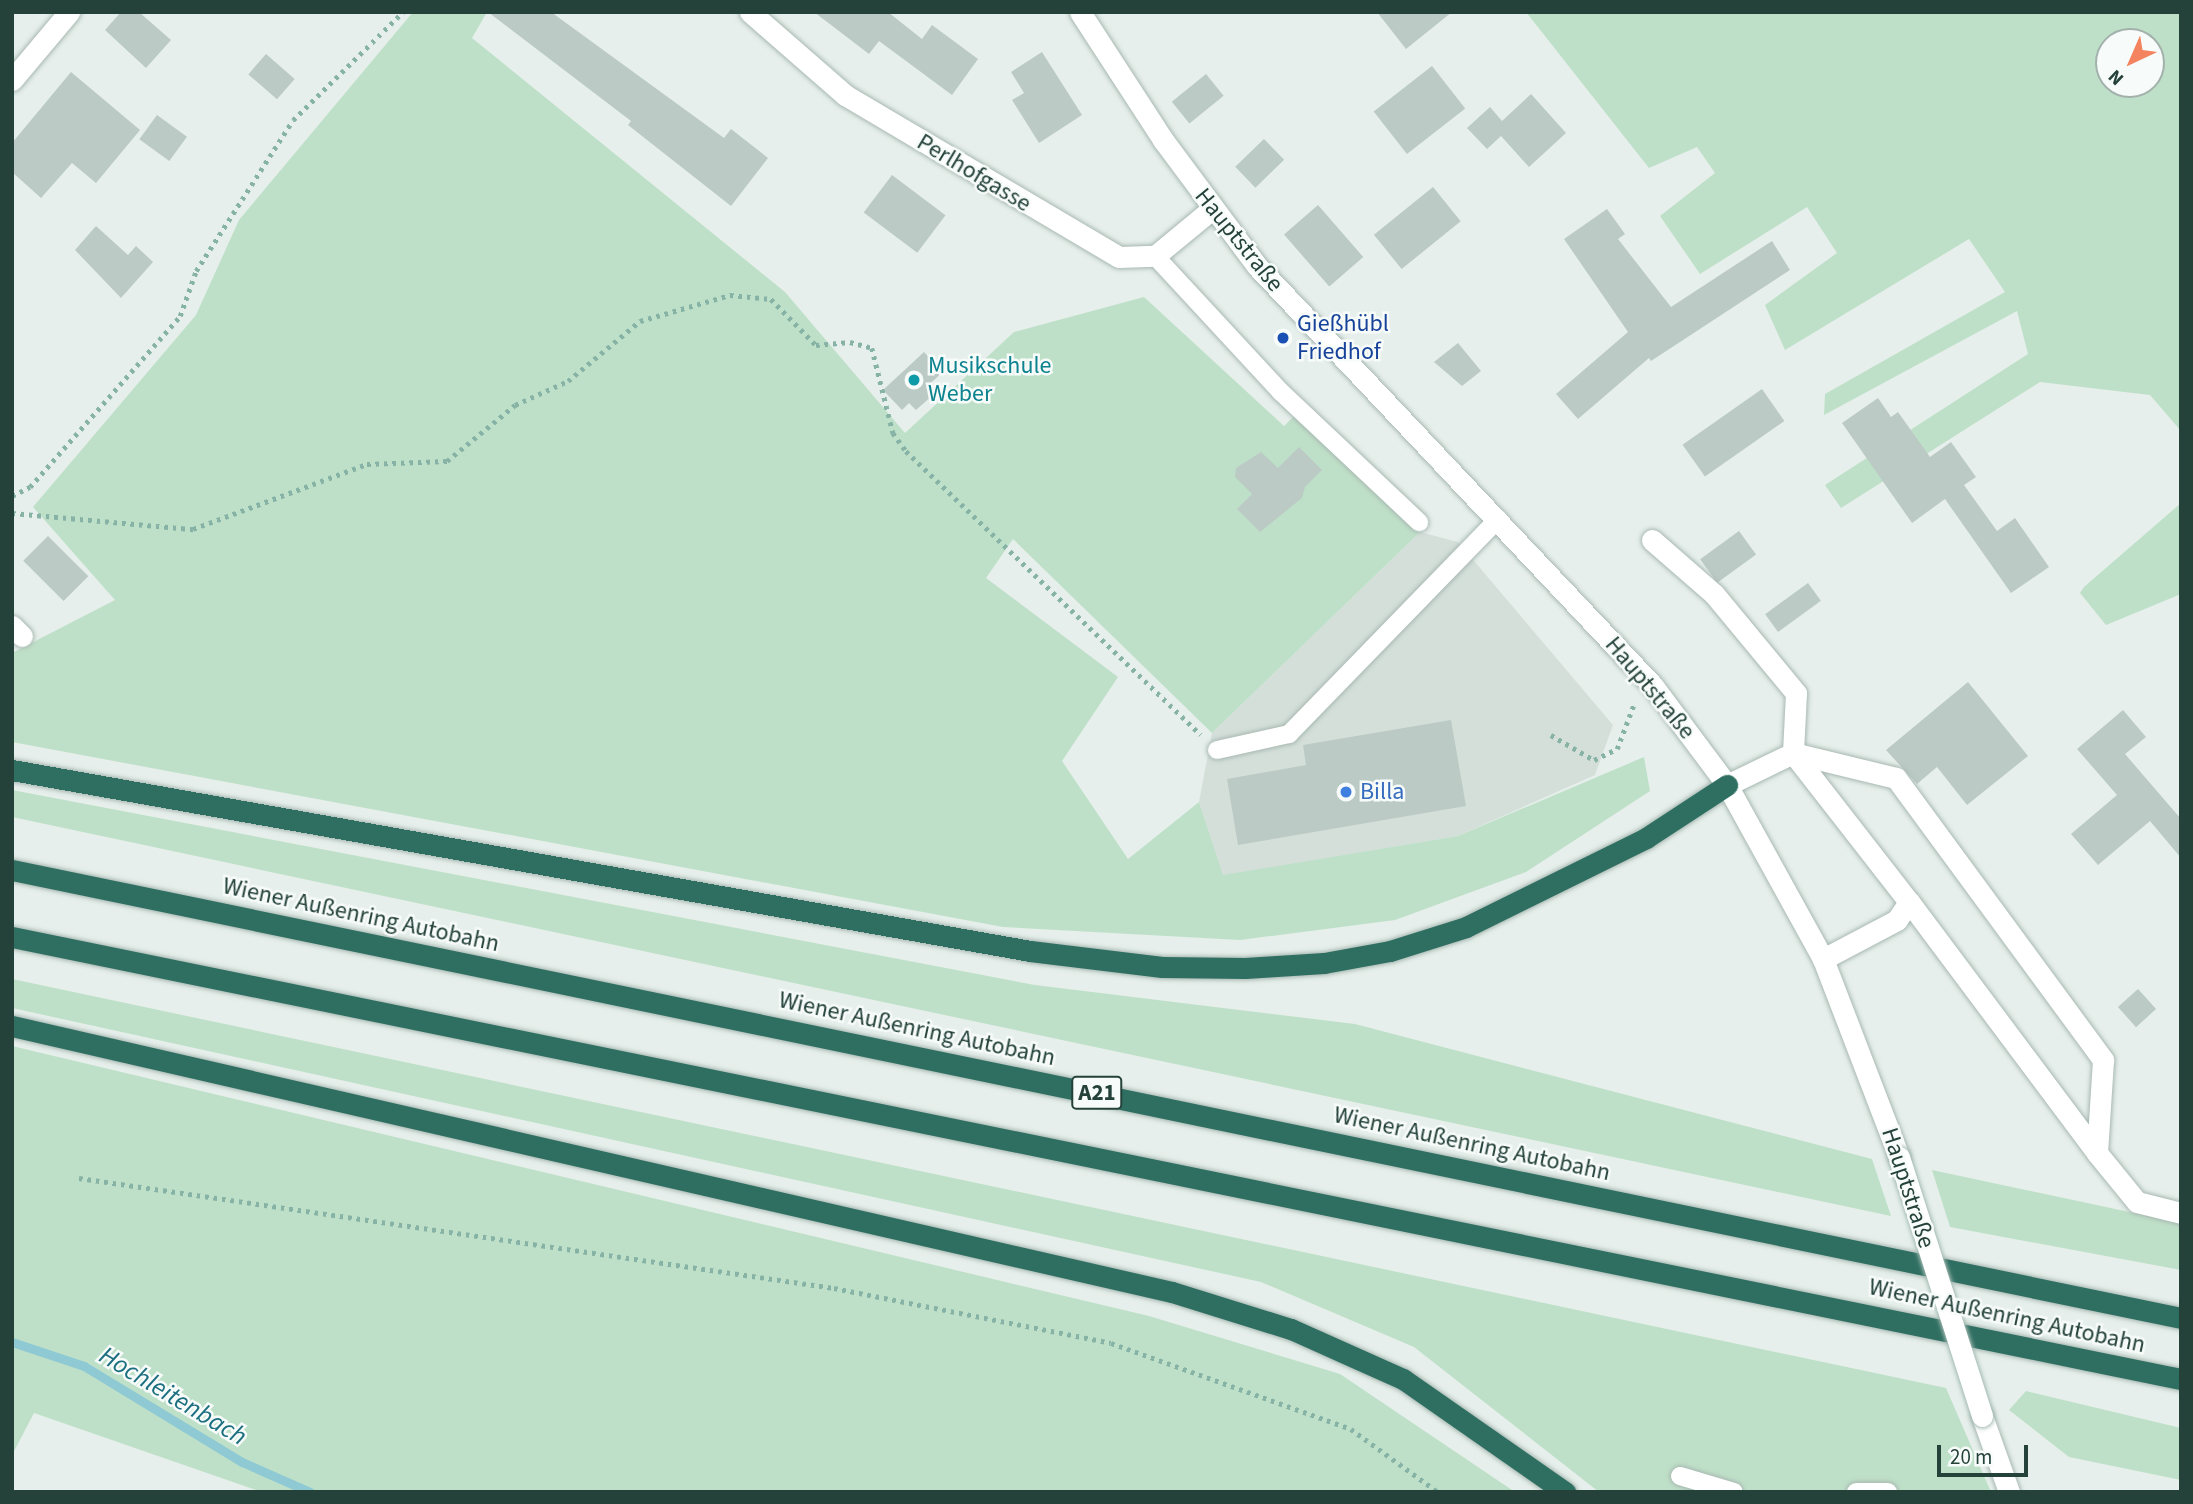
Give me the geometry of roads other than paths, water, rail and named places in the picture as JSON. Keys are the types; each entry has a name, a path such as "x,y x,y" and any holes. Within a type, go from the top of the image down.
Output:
{"highway":[{"path":"12,770 1030,951 1162,967 1245,968 1337,961 1466,927 1646,838 1727,785"},
{"name":"Wiener Außenring Autobahn","path":"12,870 2181,1318"},
{"name":"Wiener Außenring Autobahn","path":"12,937 2181,1379"},
{"path":"12,1026 1172,1292 1291,1329 1403,1379 1565,1492"}],"street":[{"path":"12,80 69,12"},
{"name":"Perlhofgasse","path":"750,12 845,95 1076,235 1119,257 1155,256"},
{"name":"Hauptstraße","path":"1080,12 1212,209 1306,321 1498,519 1653,686 1727,785 1823,959 1899,1157 2009,1492"},
{"path":"1155,256 1212,209"},
{"path":"1651,540 1714,594 1796,693 1793,753 1909,902 2097,1153 2137,1202 2181,1213"},
{"path":"1727,785 1793,753 1896,778 2103,1060 2097,1153"},
{"path":"1823,959 1897,920 1909,902"}],"lane":[{"path":"1155,256 1281,392 1419,522"},
{"path":"1217,750 1289,734 1498,519"},
{"path":"1680,1476 1734,1492"},
{"path":"1856,1492 1888,1492"}],"waterway":[{"name":"Hochleitenbach","path":"12,1342 84,1366 242,1462 310,1492"}],"place":[{"name":"Gießhübl Friedhof","path":"1283,338"},
{"name":"Musikschule Weber","path":"914,380"},
{"name":"Billa","path":"1346,792"}]}
